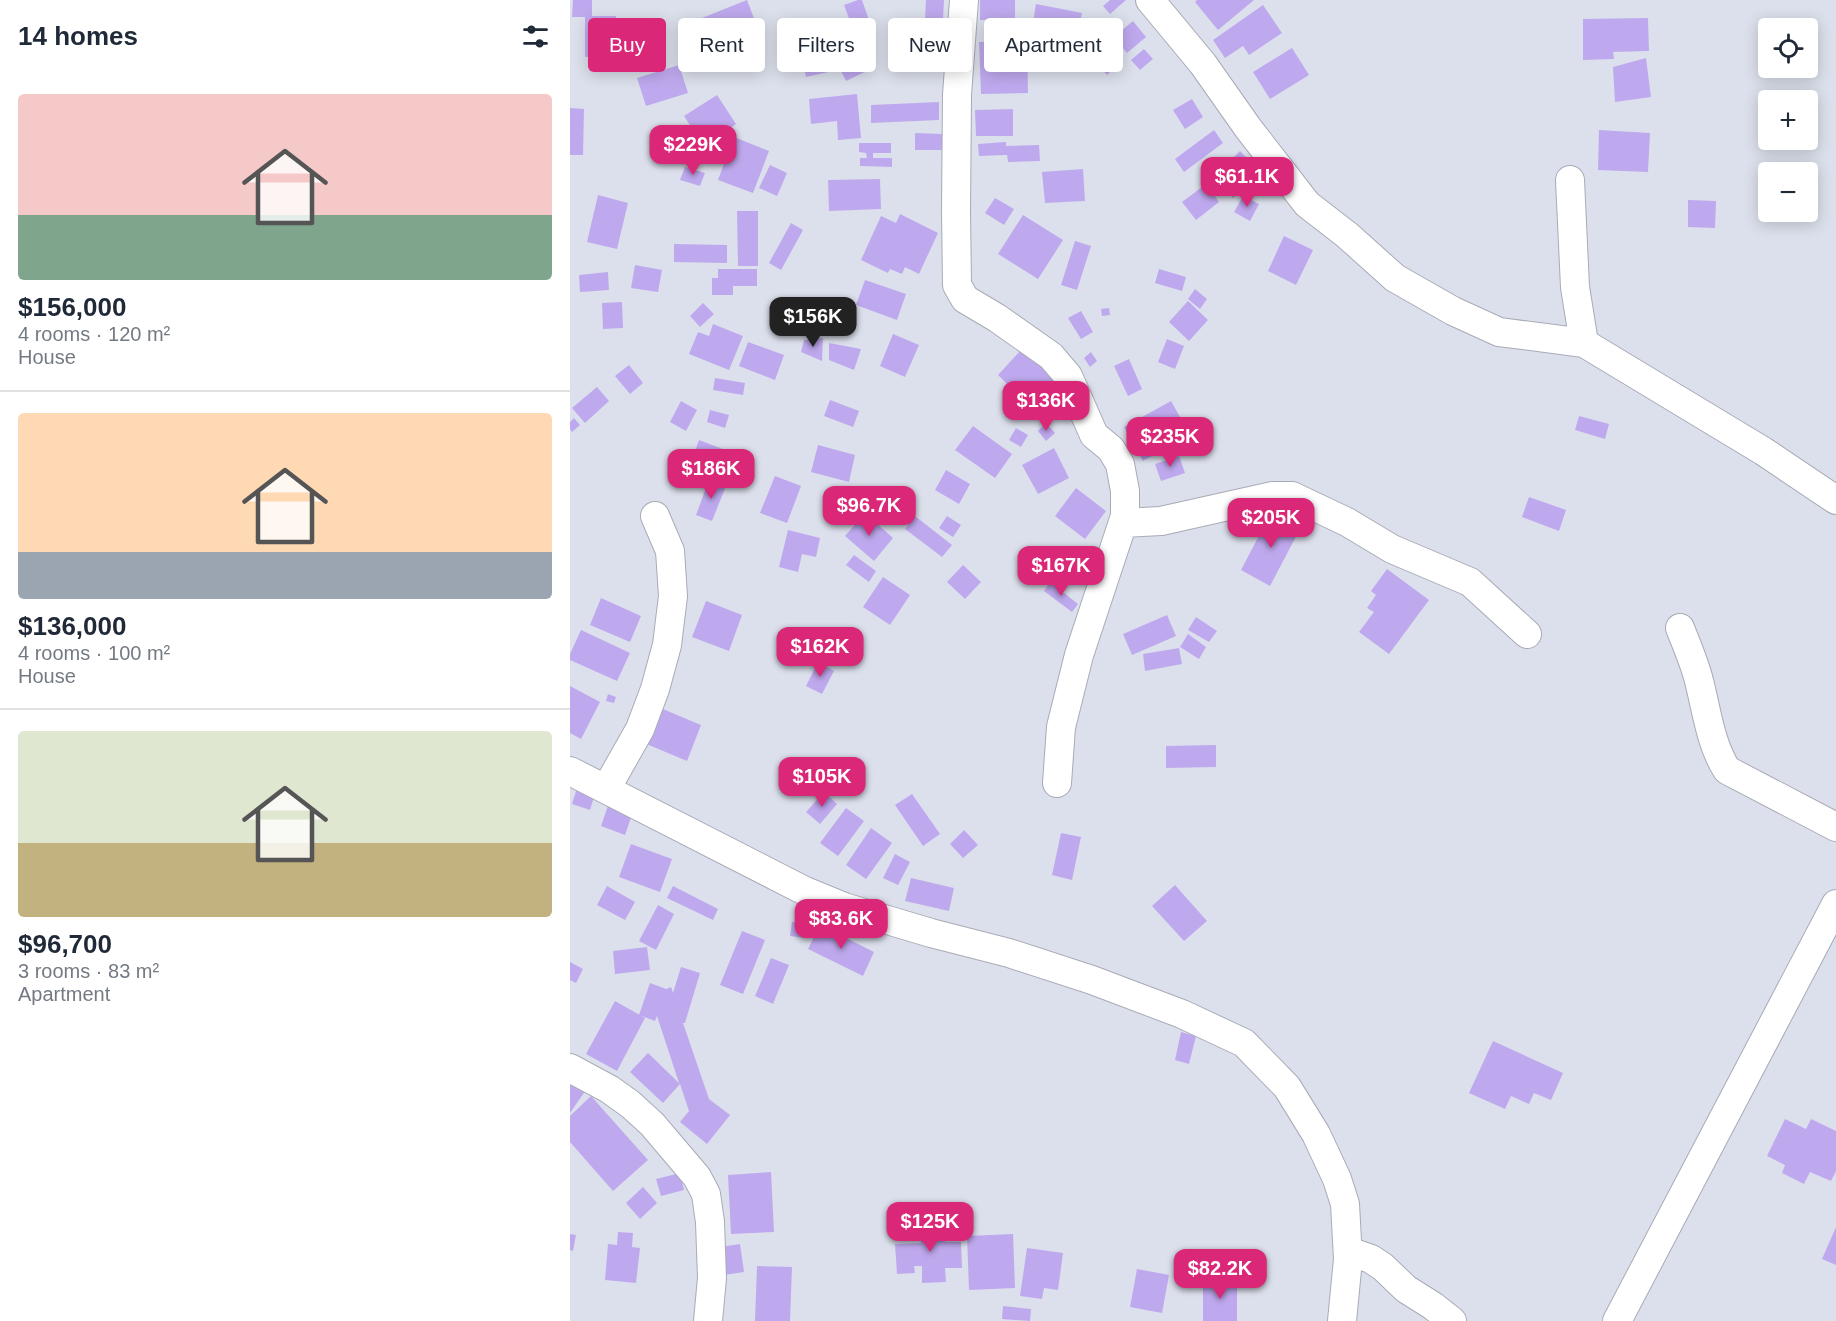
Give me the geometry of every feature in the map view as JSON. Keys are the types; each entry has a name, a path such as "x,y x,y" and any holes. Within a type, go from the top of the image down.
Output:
{"street":[{"path":"964,0 957,95 957,285 965,299 997,318 1051,356 1068,376 1094,435 1112,449 1120,464 1125,491 1125,516 1079,655 1061,727 1057,783"},
{"path":"1150,0 1203,64 1248,128 1307,204 1347,235 1395,278 1453,311 1499,332 1584,344 1763,451 1836,500"},
{"path":"1570,180 1575,287 1584,344"},
{"path":"1123,523 1161,520 1273,496 1292,496 1347,522 1392,549 1470,582 1527,634"},
{"path":"606,789 640,729 668,645 673,596 670,550 655,516"},
{"path":"1680,628 1700,683 1720,759 1727,770 1836,827"},
{"path":"570,771 805,891 844,908 1009,953 1092,980 1182,1014 1244,1043 1287,1087 1316,1134 1345,1204 1348,1251 1342,1321"},
{"path":"1617,1321 1836,904"},
{"path":"570,1068 609,1089 630,1104 652,1124 697,1176 706,1194 710,1222 712,1278 708,1321"},
{"path":"1348,1251 1383,1266 1406,1289 1434,1306 1452,1321"}],"building":[{"path":"573,0 592,0 592,16 616,16 616,18 588,18 588,57 585,57 585,17 572,17"},
{"path":"747,0 754,18 702,18"},
{"path":"862,0 868,18 849,18 844,5"},
{"path":"926,0 944,0 943,18 925,18"},
{"path":"980,0 1015,0 1015,18 980,20"},
{"path":"1110,0 1126,0 1110,14 1103,6"},
{"path":"1197,0 1254,0 1218,30 1195,2"},
{"path":"1036,4 1082,13 1081,18 1034,18"},
{"path":"1263,5 1282,33 1249,55 1243,46 1225,58 1213,40"},
{"path":"1648,18 1649,51 1613,52 1614,59 1583,60 1583,19"},
{"path":"1133,21 1146,37 1127,53 1123,48 1123,29"},
{"path":"979,42 984,42 984,72 1028,72 1028,93 981,94"},
{"path":"1292,48 1309,75 1270,99 1253,72"},
{"path":"1144,49 1153,59 1140,70 1131,60"},
{"path":"1646,58 1651,97 1615,102 1613,67"},
{"path":"678,65 678,72 681,72 688,93 646,106 637,78 656,72 666,72 666,69"},
{"path":"805,72 828,72 806,77"},
{"path":"842,72 865,72 846,81"},
{"path":"857,94 861,138 838,140 837,121 811,124 809,99"},
{"path":"717,95 736,124 704,146 684,116"},
{"path":"1192,99 1203,117 1185,129 1173,110"},
{"path":"939,102 939,120 871,123 871,105"},
{"path":"570,108 584,109 583,155 570,155"},
{"path":"1013,109 1013,136 976,136 975,110"},
{"path":"1214,130 1223,143 1184,172 1175,159"},
{"path":"1599,130 1650,133 1648,172 1598,170"},
{"path":"915,133 942,134 942,150 915,150"},
{"path":"734,137 769,151 753,193 718,180"},
{"path":"1006,142 1006,146 1039,145 1040,161 1008,162 1007,155 979,156 978,144"},
{"path":"859,143 891,143 891,153 873,153 873,158 892,158 892,167 860,166 860,158 867,158 866,153 859,152"},
{"path":"1240,151 1258,170 1233,198 1213,178"},
{"path":"770,165 787,173 777,196 759,188"},
{"path":"685,167 705,173 700,186 680,180"},
{"path":"1083,169 1085,201 1045,203 1042,172"},
{"path":"880,179 881,209 829,211 828,180"},
{"path":"1206,184 1219,202 1196,220 1182,202"},
{"path":"598,195 628,203 617,249 587,242"},
{"path":"1243,196 1259,204 1250,221 1234,212"},
{"path":"995,198 1014,209 1004,225 985,213"},
{"path":"1688,200 1716,201 1715,228 1688,227"},
{"path":"737,211 758,211 758,266 738,266"},
{"path":"900,214 938,233 919,274 905,267 902,274 890,269 888,273 861,260 881,216 896,223"},
{"path":"1023,215 1063,240 1038,279 998,254"},
{"path":"791,223 803,230 781,270 769,263"},
{"path":"1284,236 1313,250 1296,285 1268,271"},
{"path":"1075,241 1091,246 1077,290 1061,285"},
{"path":"674,244 727,245 727,263 674,262"},
{"path":"635,265 662,270 658,292 631,288"},
{"path":"718,269 757,269 757,286 733,286 733,295 712,295 712,278 718,278"},
{"path":"1159,269 1186,277 1182,291 1155,283"},
{"path":"608,272 609,290 580,292 579,275"},
{"path":"865,280 906,294 897,320 856,305"},
{"path":"1195,289 1207,299 1200,309 1188,299"},
{"path":"1188,301 1208,320 1189,341 1169,322"},
{"path":"622,302 623,328 603,329 602,303"},
{"path":"703,303 714,314 700,327 690,316"},
{"path":"1109,308 1110,315 1102,316 1101,309"},
{"path":"1081,311 1093,332 1081,339 1068,318"},
{"path":"713,324 743,336 729,370 689,354 698,332 709,336"},
{"path":"893,334 919,345 905,377 880,366"},
{"path":"823,338 822,361 801,352 804,340"},
{"path":"1167,339 1184,346 1175,369 1158,362"},
{"path":"748,342 784,355 775,380 739,366"},
{"path":"829,343 861,349 854,370 829,360"},
{"path":"1022,349 1058,383 1033,409 998,375"},
{"path":"1091,352 1097,361 1090,367 1084,358"},
{"path":"1129,359 1142,389 1128,396 1114,366"},
{"path":"629,365 643,383 630,394 615,376"},
{"path":"715,378 745,383 743,395 713,390"},
{"path":"597,387 609,401 585,423 572,408"},
{"path":"830,400 859,411 853,427 824,416"},
{"path":"681,401 697,410 686,431 670,422"},
{"path":"1171,401 1190,435 1143,461 1124,427"},
{"path":"710,410 729,415 725,428 707,422"},
{"path":"1579,416 1609,424 1605,439 1575,430"},
{"path":"574,418 580,425 572,432 570,422"},
{"path":"1046,423 1055,433 1046,441 1038,431"},
{"path":"973,426 1012,454 995,478 955,450"},
{"path":"1016,428 1028,435 1021,447 1009,440"},
{"path":"699,440 733,453 722,481 689,469"},
{"path":"818,445 855,455 849,482 811,472"},
{"path":"1054,448 1069,478 1038,494 1022,465"},
{"path":"1179,456 1185,473 1161,481 1155,464"},
{"path":"946,470 970,484 959,504 935,490"},
{"path":"775,476 801,486 787,523 760,513"},
{"path":"709,480 726,486 712,521 696,515"},
{"path":"1076,488 1106,511 1085,539 1055,516"},
{"path":"1529,497 1566,510 1559,531 1522,517"},
{"path":"1272,511 1301,527 1270,586 1241,570"},
{"path":"865,513 893,538 874,561 845,536"},
{"path":"915,516 952,545 942,557 905,529"},
{"path":"947,516 961,525 953,537 939,528"},
{"path":"788,530 820,538 816,557 802,554 798,572 779,567"},
{"path":"854,555 876,571 869,582 846,565"},
{"path":"963,565 981,582 965,599 947,582"},
{"path":"1387,569 1429,600 1389,654 1359,632 1374,612 1367,608 1376,595 1371,591"},
{"path":"883,577 910,595 890,625 863,607"},
{"path":"1050,582 1078,604 1072,612 1044,591"},
{"path":"601,598 641,616 630,642 590,625"},
{"path":"706,601 742,615 729,651 692,637"},
{"path":"1167,615 1176,636 1132,655 1123,634"},
{"path":"1196,617 1217,631 1209,642 1188,630"},
{"path":"581,630 630,653 617,681 570,660 570,654"},
{"path":"1188,634 1206,647 1199,659 1180,647"},
{"path":"1179,648 1182,664 1145,671 1143,654"},
{"path":"818,662 834,671 822,694 806,686"},
{"path":"570,686 600,702 581,739 570,733"},
{"path":"608,694 616,697 614,703 606,701"},
{"path":"658,707 701,725 687,761 644,743"},
{"path":"1216,745 1216,767 1166,768 1166,746"},
{"path":"577,788 595,794 590,810 572,804"},
{"path":"824,792 837,804 820,824 806,812"},
{"path":"912,794 940,834 923,846 895,805"},
{"path":"611,797 635,806 625,835 601,826"},
{"path":"846,808 864,821 838,856 820,843"},
{"path":"871,828 892,843 866,879 846,865"},
{"path":"964,830 978,845 963,858 950,844"},
{"path":"1061,833 1081,837 1072,880 1052,875"},
{"path":"631,844 672,859 660,892 619,877"},
{"path":"895,854 910,862 898,885 883,878"},
{"path":"911,878 954,888 949,911 905,901"},
{"path":"1175,885 1207,921 1184,941 1152,906"},
{"path":"607,886 635,902 625,920 597,905"},
{"path":"673,886 718,909 713,920 667,898"},
{"path":"658,905 674,914 656,950 639,941"},
{"path":"792,922 807,923 805,938 790,936"},
{"path":"820,925 874,952 863,976 808,949"},
{"path":"742,931 765,940 743,994 720,985"},
{"path":"647,947 650,970 615,974 613,951"},
{"path":"771,958 789,965 773,1004 755,996"},
{"path":"570,962 583,969 576,983 570,980"},
{"path":"681,967 700,973 685,1023 683,1023 709,1099 730,1115 707,1144 680,1122 689,1111 680,1084 663,1103 630,1072 648,1053 679,1083 657,1016 655,1021 639,1015 650,983 666,989 671,987 673,993"},
{"path":"615,1001 645,1018 617,1071 586,1054"},
{"path":"1181,1032 1196,1036 1189,1064 1175,1060"},
{"path":"1493,1041 1563,1073 1551,1100 1534,1093 1529,1104 1511,1096 1505,1109 1469,1093"},
{"path":"570,1070 590,1084 570,1113"},
{"path":"591,1096 648,1160 613,1191 570,1142 570,1116"},
{"path":"1785,1119 1806,1129 1811,1119 1836,1131 1836,1171 1831,1181 1810,1172 1804,1184 1782,1173 1785,1165 1767,1156"},
{"path":"771,1172 774,1232 731,1234 728,1175"},
{"path":"680,1173 684,1190 661,1196 656,1179"},
{"path":"643,1187 657,1203 640,1219 626,1203"},
{"path":"944,1219 945,1242 961,1242 962,1268 945,1268 946,1282 922,1283 922,1266 914,1266 915,1273 897,1274 895,1244 921,1243 919,1220"},
{"path":"1836,1227 1836,1265 1822,1259"},
{"path":"618,1232 633,1233 632,1247 640,1248 636,1283 605,1280 608,1244 617,1245"},
{"path":"570,1234 576,1235 573,1251 570,1250"},
{"path":"1013,1234 1015,1288 969,1290 967,1236"},
{"path":"740,1244 744,1272 724,1275 720,1247"},
{"path":"1027,1248 1063,1253 1058,1290 1044,1288 1042,1299 1020,1296"},
{"path":"757,1266 792,1267 790,1321 755,1321"},
{"path":"1137,1269 1169,1275 1162,1313 1130,1307"},
{"path":"1203,1279 1237,1279 1237,1321 1203,1321"},
{"path":"1003,1306 1031,1309 1030,1321 1002,1319"}]}
